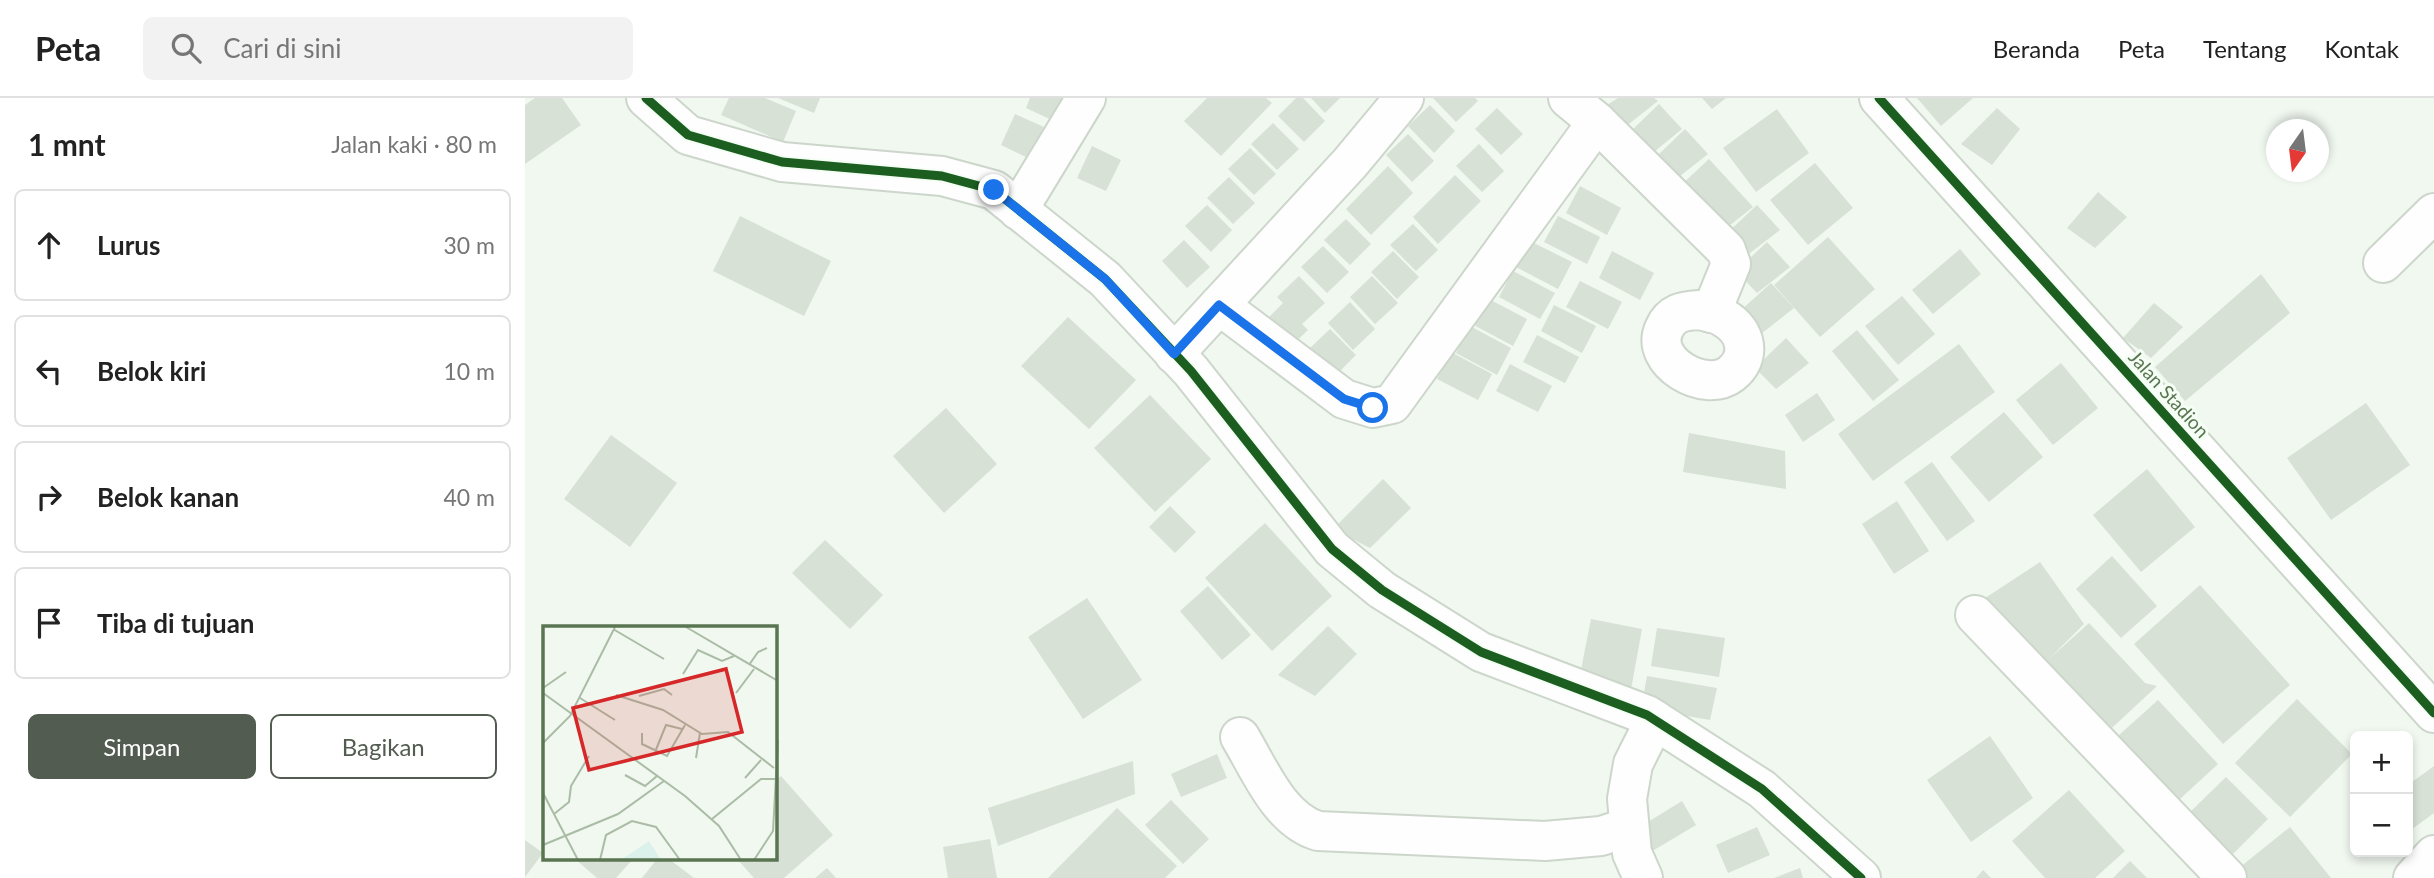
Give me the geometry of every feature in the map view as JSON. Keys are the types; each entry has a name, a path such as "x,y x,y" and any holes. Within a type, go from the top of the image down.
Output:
{"street":[{"path":"646,98 688,135 782,162 942,176 994,190 1105,279 1191,371 1332,549 1382,590 1481,652 1647,715 1762,789 1861,878"},
{"path":"1018,210 1086,98"},
{"path":"1174,354 1350,163 1404,98"},
{"path":"1568,98 1597,122 1726,250 1731,264 1711,313"},
{"name":"Jalan Stadion","path":"1879,98 2434,713"},
{"path":"1219,305 1344,399 1373,408 1392,404 1597,122"},
{"path":"2383,263 2434,213"},
{"path":"1975,615 2227,878"},
{"path":"1643,878 1632,853 1627,799 1633,764 1655,720"},
{"path":"1240,737 1287,814 1307,828 1318,831 1545,841 1601,836 1629,827"},
{"path":"2413,878 2434,855"}],"building":[{"path":"535,98 562,98 581,125 525,164 525,105"},
{"path":"729,98 765,98 796,111 783,142 721,115"},
{"path":"778,98 820,98 814,113"},
{"path":"1030,98 1065,98 1054,121 1026,108"},
{"path":"1207,98 1266,98 1272,103 1221,156 1184,121"},
{"path":"1296,98 1303,98 1325,121 1304,142 1278,116"},
{"path":"1311,98 1340,98 1325,113"},
{"path":"1433,98 1475,98 1478,101 1456,122"},
{"path":"1618,98 1654,98 1658,101 1625,127 1607,105"},
{"path":"1702,98 1726,98 1712,109"},
{"path":"1917,98 1973,98 1941,126"},
{"path":"1659,104 1682,129 1649,156 1628,134"},
{"path":"1430,105 1455,131 1434,153 1408,126"},
{"path":"1497,108 1523,134 1501,155 1475,129"},
{"path":"1997,108 2020,129 1992,165 1961,144"},
{"path":"1777,109 1809,153 1756,192 1723,148"},
{"path":"1015,114 1044,127 1030,159 1001,145"},
{"path":"1273,123 1299,149 1277,170 1251,144"},
{"path":"1685,129 1708,154 1675,180 1654,159"},
{"path":"1408,134 1434,161 1412,182 1386,155"},
{"path":"1479,144 1504,171 1482,192 1456,166"},
{"path":"1092,146 1121,160 1106,191 1077,178"},
{"path":"1250,148 1276,174 1254,195 1228,169"},
{"path":"1709,159 1753,207 1720,233 1678,188"},
{"path":"1815,163 1853,208 1808,245 1770,200"},
{"path":"1388,166 1413,193 1371,235 1346,209"},
{"path":"1455,175 1481,201 1438,244 1413,217"},
{"path":"1229,177 1255,203 1233,224 1207,198"},
{"path":"1580,186 1621,208 1607,235 1566,213"},
{"path":"2098,192 2127,217 2095,248 2067,228"},
{"path":"1207,205 1232,230 1211,252 1185,226"},
{"path":"1757,205 1780,230 1746,256 1726,234"},
{"path":"740,216 831,261 804,316 713,271"},
{"path":"1558,216 1600,237 1587,264 1544,242"},
{"path":"1346,219 1371,244 1350,265 1324,240"},
{"path":"1413,224 1438,250 1416,271 1390,245"},
{"path":"1828,237 1875,289 1820,337 1774,285"},
{"path":"1184,240 1210,267 1187,288 1162,261"},
{"path":"1530,241 1572,262 1558,289 1516,267"},
{"path":"1767,242 1790,267 1757,293 1736,271"},
{"path":"1323,246 1349,272 1327,293 1301,267"},
{"path":"1960,249 1981,274 1933,314 1912,290"},
{"path":"1393,251 1419,277 1397,299 1371,272"},
{"path":"1612,251 1654,273 1640,300 1599,278"},
{"path":"1513,271 1555,293 1540,319 1499,297"},
{"path":"2261,274 2290,313 2185,401 2155,367"},
{"path":"1299,276 1325,303 1302,324 1308,330 1286,351 1261,325 1283,303 1277,297"},
{"path":"1372,276 1398,303 1375,324 1350,297"},
{"path":"1580,281 1622,302 1608,329 1566,307"},
{"path":"1771,283 1794,308 1761,334 1739,312"},
{"path":"1902,296 1935,334 1898,365 1865,326"},
{"path":"1485,297 1527,319 1513,346 1472,324"},
{"path":"1350,302 1375,329 1353,350 1328,323"},
{"path":"2154,303 2183,327 2151,358 2123,338"},
{"path":"1554,305 1596,326 1582,353 1541,331"},
{"path":"1068,317 1136,380 1089,429 1021,366"},
{"path":"1470,326 1511,348 1497,375 1456,353"},
{"path":"1330,329 1356,355 1334,377 1308,350"},
{"path":"1857,330 1899,380 1873,401 1832,351"},
{"path":"1537,335 1579,357 1565,383 1523,362"},
{"path":"1786,338 1809,363 1776,389 1755,368"},
{"path":"1959,344 1995,392 1873,481 1838,434"},
{"path":"1451,352 1492,374 1478,400 1437,379"},
{"path":"2061,363 2098,408 2053,445 2016,400"},
{"path":"1510,364 1552,386 1538,412 1496,391"},
{"path":"1817,393 1835,420 1803,442 1785,415"},
{"path":"1150,395 1211,459 1155,512 1094,448"},
{"path":"2366,403 2410,465 2331,520 2287,458"},
{"path":"946,408 997,464 944,513 893,456"},
{"path":"2004,412 2043,457 1989,502 1950,457"},
{"path":"1689,433 1785,451 1786,489 1683,472"},
{"path":"611,435 677,483 630,547 564,499"},
{"path":"1932,462 1975,521 1947,541 1904,482"},
{"path":"2147,469 2195,527 2141,572 2093,515"},
{"path":"1383,479 1411,508 1370,548 1333,529"},
{"path":"1897,501 1929,551 1894,574 1862,524"},
{"path":"1170,506 1196,532 1175,553 1149,527"},
{"path":"1265,523 1332,596 1272,651 1205,578"},
{"path":"825,540 883,595 850,629 792,573"},
{"path":"2112,556 2157,606 2121,638 2076,589"},
{"path":"2040,562 2084,624 2049,659 2089,623 2145,683 2157,686 2100,739 1973,606"},
{"path":"2200,585 2290,685 2223,744 2134,644"},
{"path":"1208,586 1251,635 1222,660 1180,611"},
{"path":"1087,598 1142,680 1083,719 1028,637"},
{"path":"1591,619 1642,629 1630,695 1578,685"},
{"path":"1328,626 1357,654 1315,696 1278,675"},
{"path":"1657,628 1725,638 1719,677 1651,666"},
{"path":"1647,676 1717,688 1710,720 1641,708"},
{"path":"2297,699 2350,752 2350,756 2290,817 2235,763"},
{"path":"2158,700 2218,764 2168,810 2108,745"},
{"path":"1990,736 2033,798 1971,842 1927,780"},
{"path":"1217,754 1227,778 1181,797 1171,774"},
{"path":"1133,761 1135,794 998,846 988,808"},
{"path":"2434,766 2434,813 2413,828 2413,794 2413,781"},
{"path":"781,776 833,835 784,878 754,878 738,860 777,860 777,779"},
{"path":"2226,777 2268,819 2227,860 2184,818"},
{"path":"2069,790 2125,851 2095,878 2045,878 2012,841"},
{"path":"1171,800 1209,839 1183,864 1145,825"},
{"path":"1682,801 1696,825 1649,853 1635,830"},
{"path":"1117,808 1177,866 1165,878 1048,878"},
{"path":"1757,827 1770,855 1728,873 1716,845"},
{"path":"2290,827 2331,878 2239,878 2234,872"},
{"path":"990,839 997,878 948,878 943,847"},
{"path":"525,840 543,853 525,877"},
{"path":"576,860 632,860 616,878 597,878"},
{"path":"656,860 670,860 694,878 642,878"},
{"path":"2130,861 2147,878 2113,878"},
{"path":"827,868 836,878 815,878"},
{"path":"1800,868 1803,878 1774,878"},
{"path":"1983,870 1991,878 1976,878"}],"cycle path":[{"path":"646,98 688,135 782,162 942,176 994,190 1105,279 1191,371 1332,549 1382,590 1481,652 1647,715 1762,789 1861,878"},
{"path":"1879,98 2434,713"}],"route":[{"path":"994,190 1105,279 1174,354 1219,305 1344,399 1373,408"}]}
